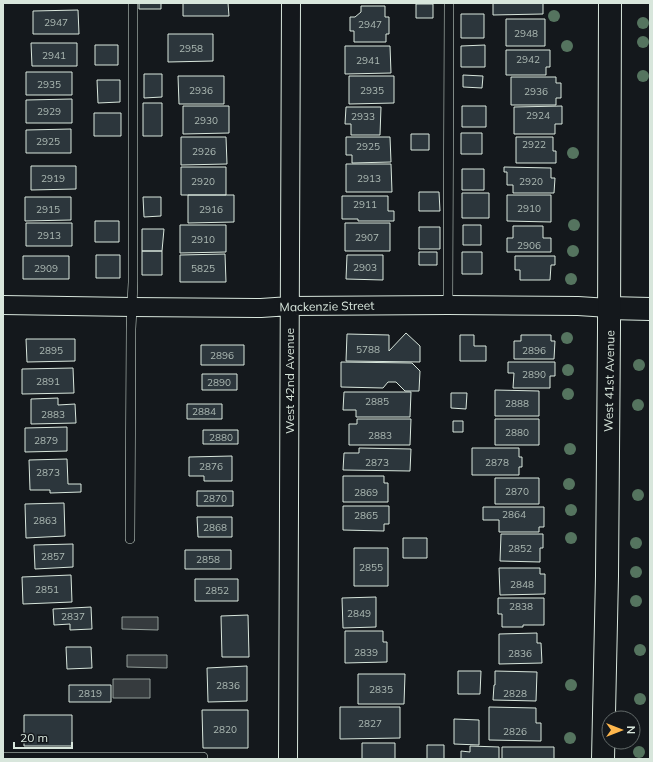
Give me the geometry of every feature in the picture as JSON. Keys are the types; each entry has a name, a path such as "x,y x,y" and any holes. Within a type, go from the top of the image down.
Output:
{"main road":[{"name":"West 41st Avenue","path":"604,759 607,576 610,3"},
{"name":"Mackenzie Street","path":"609,308 650,309"}],"street":[{"name":"West 42nd Avenue","path":"288,759 290,3"},
{"name":"Mackenzie Street","path":"3,305 266,308 290,306 448,305 578,306 609,308"}],"lane":[{"path":"130,539 133,3"},
{"path":"448,305 450,3"},
{"path":"3,757 203,757"}],"shaded area":[{"path":"122,617 158,617 158,630 122,629"},
{"path":"127,655 167,655 167,668 127,667"},
{"path":"113,679 150,679 150,698 113,698"}],"building":[{"path":"139,3 161,3 161,9 139,9"},
{"path":"183,3 228,3 229,16 183,16"},
{"path":"493,3 543,3 543,14 493,15"},
{"path":"416,4 433,4 433,18 416,18"},
{"path":"361,6 385,6 385,17 389,17 389,34 386,34 386,42 354,42 354,31 350,31 350,17 355,17 361,12"},
{"path":"78,10 79,34 33,34 33,11"},
{"path":"461,14 484,14 484,38 461,38"},
{"path":"506,19 545,19 545,46 506,46"},
{"path":"168,34 213,34 213,61 168,62"},
{"path":"31,43 77,43 77,66 32,66"},
{"path":"95,45 118,45 118,65 95,65"},
{"path":"485,45 485,67 461,67 461,46"},
{"path":"345,46 390,46 391,73 345,74"},
{"path":"506,50 550,50 550,67 546,67 546,75 506,75"},
{"path":"26,72 72,72 72,95 26,95"},
{"path":"144,74 162,74 162,97 144,98"},
{"path":"463,75 483,76 482,88 463,87"},
{"path":"178,76 224,76 224,104 179,104"},
{"path":"349,76 394,76 394,103 349,104"},
{"path":"511,77 556,77 556,83 561,83 561,98 556,98 556,105 511,105"},
{"path":"97,80 120,80 120,102 98,103"},
{"path":"72,99 72,123 26,123 26,100"},
{"path":"143,103 162,103 162,136 143,136"},
{"path":"183,106 229,106 229,133 183,134"},
{"path":"462,106 486,106 486,127 462,127"},
{"path":"562,106 562,124 555,124 555,134 514,134 514,107"},
{"path":"346,107 381,107 380,135 351,135 351,124 345,124"},
{"path":"94,113 121,113 121,136 94,136"},
{"path":"71,129 71,153 26,153 26,130"},
{"path":"461,133 482,133 482,154 461,154"},
{"path":"411,134 429,134 429,150 411,150"},
{"path":"181,137 226,137 227,164 181,165"},
{"path":"346,137 390,137 391,162 352,163 352,155 346,155"},
{"path":"516,137 553,137 553,151 556,151 556,163 516,163"},
{"path":"346,164 391,164 392,192 346,192"},
{"path":"31,166 76,166 76,189 31,190"},
{"path":"181,167 226,167 226,195 181,195"},
{"path":"504,167 551,168 551,178 555,178 554,193 513,193 513,185 507,185 507,172 504,172"},
{"path":"462,169 484,169 484,190 462,190"},
{"path":"419,192 439,192 440,211 419,211"},
{"path":"462,193 489,193 489,218 462,218"},
{"path":"188,195 234,195 234,222 188,223"},
{"path":"507,195 551,195 551,222 507,221"},
{"path":"342,196 388,196 388,211 394,211 394,221 358,221 358,219 342,219"},
{"path":"25,197 71,197 71,220 25,221"},
{"path":"143,197 161,197 161,216 144,217"},
{"path":"95,221 119,221 119,242 95,242"},
{"path":"26,223 72,223 72,246 26,246"},
{"path":"345,223 390,223 390,251 345,251"},
{"path":"180,225 226,225 226,252 180,253"},
{"path":"463,225 481,225 481,245 463,245"},
{"path":"513,226 543,226 543,238 551,238 551,252 507,252 507,238 513,238"},
{"path":"419,227 440,227 440,249 419,249"},
{"path":"142,229 164,229 162,251 142,251"},
{"path":"142,251 162,251 162,275 142,275"},
{"path":"419,252 437,252 437,265 419,265"},
{"path":"462,252 482,252 482,274 462,274"},
{"path":"225,254 226,282 180,282 180,255"},
{"path":"96,255 120,255 120,278 96,278"},
{"path":"347,255 383,255 383,280 346,279"},
{"path":"23,256 69,256 69,279 23,279"},
{"path":"515,256 555,256 555,265 551,265 550,280 520,280 520,270 515,270"},
{"path":"406,333 420,346 420,362 346,361 347,334 389,335 389,351"},
{"path":"460,335 474,335 474,346 486,346 486,361 460,361"},
{"path":"521,335 551,335 551,341 555,341 554,359 514,359 514,341 521,341"},
{"path":"26,339 75,339 75,361 27,362"},
{"path":"201,345 244,345 244,365 201,365"},
{"path":"341,362 412,363 420,371 419,391 405,391 396,382 388,382 383,388 341,387"},
{"path":"508,362 555,362 555,376 550,376 550,388 513,388 514,373 508,373"},
{"path":"73,368 74,393 22,394 22,369"},
{"path":"202,374 237,374 237,390 202,390"},
{"path":"495,390 539,391 539,416 495,416"},
{"path":"344,392 411,392 410,417 356,417 356,410 343,410"},
{"path":"451,393 467,393 466,409 451,408"},
{"path":"58,398 58,405 75,404 76,423 31,424 31,399"},
{"path":"187,404 222,404 222,419 187,419"},
{"path":"357,419 411,419 410,445 349,445 349,424 357,424"},
{"path":"495,419 539,419 539,445 495,445"},
{"path":"453,421 463,421 463,432 453,432"},
{"path":"67,427 67,451 25,452 25,428"},
{"path":"203,430 238,430 238,444 203,444"},
{"path":"359,448 411,449 410,471 343,470 344,453 359,453"},
{"path":"472,448 519,448 519,457 522,457 522,467 519,467 519,475 472,475"},
{"path":"232,456 232,481 204,481 204,476 189,476 189,457"},
{"path":"67,459 68,484 81,484 81,492 50,493 50,490 30,490 29,460"},
{"path":"343,476 384,476 384,483 388,483 388,502 343,502"},
{"path":"495,478 539,478 539,504 495,504"},
{"path":"197,491 233,491 233,506 197,506"},
{"path":"64,503 65,536 26,538 25,504"},
{"path":"343,506 389,506 389,524 384,524 384,531 343,530"},
{"path":"483,507 544,507 544,527 539,527 539,532 499,532 499,520 483,520"},
{"path":"197,517 232,517 232,537 198,537"},
{"path":"501,534 543,534 543,548 540,548 540,562 500,561"},
{"path":"403,538 427,538 427,558 403,558"},
{"path":"73,544 73,567 35,569 34,545"},
{"path":"354,548 388,548 388,586 354,586"},
{"path":"185,550 231,550 231,569 185,569"},
{"path":"499,568 540,568 540,574 545,574 545,594 500,595"},
{"path":"71,575 72,602 23,604 22,577"},
{"path":"195,579 238,579 238,601 195,601"},
{"path":"376,597 376,627 343,628 342,598"},
{"path":"498,598 544,598 544,625 502,627 502,614 498,614"},
{"path":"91,607 92,629 70,630 70,624 54,625 53,609"},
{"path":"248,615 249,657 222,657 221,616"},
{"path":"345,631 383,631 383,642 387,642 387,662 345,663"},
{"path":"537,633 537,643 541,643 542,663 499,664 499,634"},
{"path":"66,647 91,647 92,668 67,669"},
{"path":"247,666 247,701 208,702 207,668"},
{"path":"458,671 481,671 480,694 458,694"},
{"path":"495,671 537,672 536,701 493,700"},
{"path":"358,674 405,674 404,704 358,704"},
{"path":"69,685 111,685 111,702 69,702"},
{"path":"340,707 400,707 400,738 340,739"},
{"path":"489,707 536,708 536,723 541,723 541,741 489,740"},
{"path":"202,710 248,710 248,748 203,748"},
{"path":"24,715 72,715 72,746 24,746"},
{"path":"454,719 479,720 479,745 454,744"},
{"path":"362,743 395,743 395,759 362,759"},
{"path":"427,745 444,745 444,759 427,759"},
{"path":"470,746 499,747 499,759 461,759 461,751 470,752"},
{"path":"502,747 554,747 554,759 502,759"}]}
